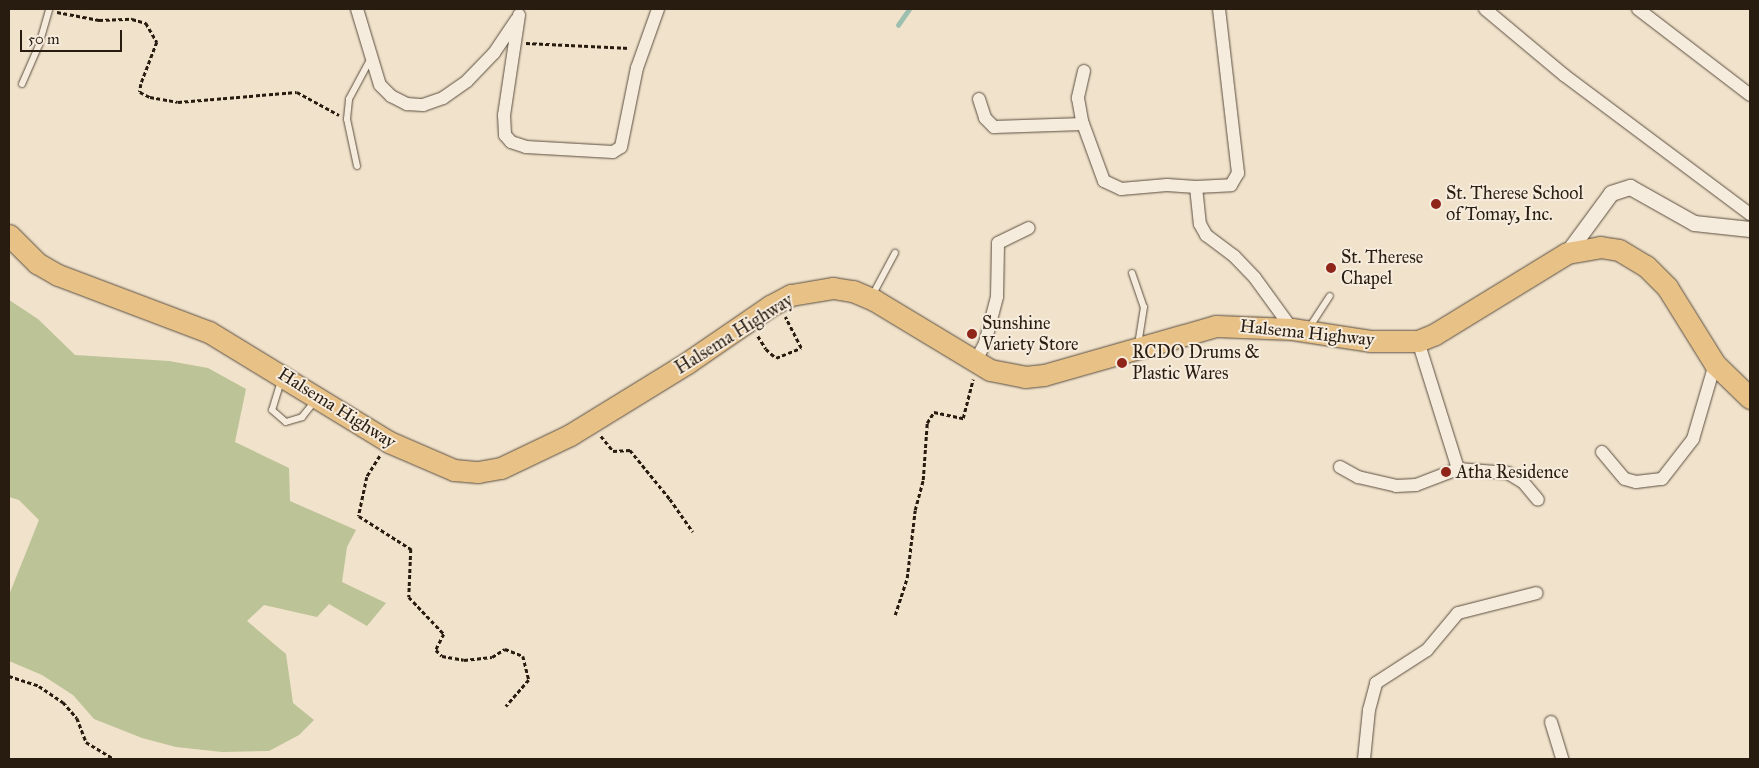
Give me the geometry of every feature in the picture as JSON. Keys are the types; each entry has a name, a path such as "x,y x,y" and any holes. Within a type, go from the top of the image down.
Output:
{"highway":[{"name":"Halsema Highway","path":"10,238 37,263 58,276 209,332 283,375 389,442 454,470 478,472 501,468 570,435 777,302 791,295 833,288 871,299 990,370 1025,377 1044,375 1216,326 1300,330 1370,341 1418,340 1435,334 1566,253 1600,247 1619,250 1646,266 1667,287 1715,364 1750,398"}],"street":[{"path":"357,9 370,60 380,85 391,96 407,104 423,105 443,98 467,81 494,53 521,12"},
{"path":"521,12 503,129 511,142 526,147 613,152 620,147 643,49 658,9"},
{"path":"1084,71 1078,98 1083,124 1099,173 1112,187 1196,188 1231,184 1238,173 1219,9"},
{"path":"1485,9 1564,75 1750,214"},
{"path":"1638,9 1750,95"},
{"path":"494,53 515,43"},
{"path":"979,99 986,118 994,126 1083,124"},
{"path":"1566,253 1611,193 1630,187 1694,223 1750,230"},
{"path":"1196,188 1200,224 1206,235 1234,256 1300,330"},
{"path":"977,363 985,343 997,297 998,243 1029,228"},
{"path":"1418,340 1458,469"},
{"path":"1602,452 1625,479 1636,482 1662,479 1693,439 1715,364"},
{"path":"1340,467 1358,477 1396,486 1416,485 1458,469 1508,473 1523,482 1538,500"},
{"path":"1364,759 1369,710 1376,683 1427,650 1458,613 1538,593"},
{"path":"1551,722 1562,759"}],"lane":[{"path":"22,84 39,45 49,10"},
{"path":"357,166 347,120 350,99 370,60"},
{"path":"871,299 895,253"},
{"path":"1132,273 1144,307 1138,348"},
{"path":"1300,330 1330,296"},
{"path":"283,375 272,410 286,422 302,417 319,398"}],"path":[{"path":"49,10 99,20 132,19 146,23 157,42 140,84 140,92 150,97 178,102 297,92 347,120"},
{"path":"515,43 643,49"},
{"path":"750,320 766,349 776,358 802,348 777,302"},
{"path":"895,615 907,578 915,510 923,480 928,423 934,412 963,418 969,388 977,363"},
{"path":"389,442 367,477 359,516 411,549 409,596 444,634 436,650 442,656 464,660 492,657 505,649 523,656 529,680 506,706"},
{"path":"613,451 630,450 693,532"},
{"path":"9,676 39,686 64,702 78,718 86,742 114,759"}],"green space":[{"path":"9,300 38,319 75,355 169,361 208,368 246,389 235,442 289,468 290,501 356,530 347,547 342,582 386,603 367,626 329,604 317,617 264,605 247,621 286,654 293,703 314,720 299,735 269,751 222,752 176,747 142,738 94,719 73,695 42,675 9,661 9,595 39,520 19,500 9,497"}],"waterway":[{"path":"898,25 909,9"}],"place":[{"name":"St. Therese School of Tomay, Inc.","path":"1436,204"},
{"name":"St. Therese Chapel","path":"1331,268"},
{"name":"Sunshine Variety Store","path":"972,334"},
{"name":"RCDO Drums & Plastic Wares","path":"1122,363"},
{"name":"Atha Residence","path":"1446,472"}]}
